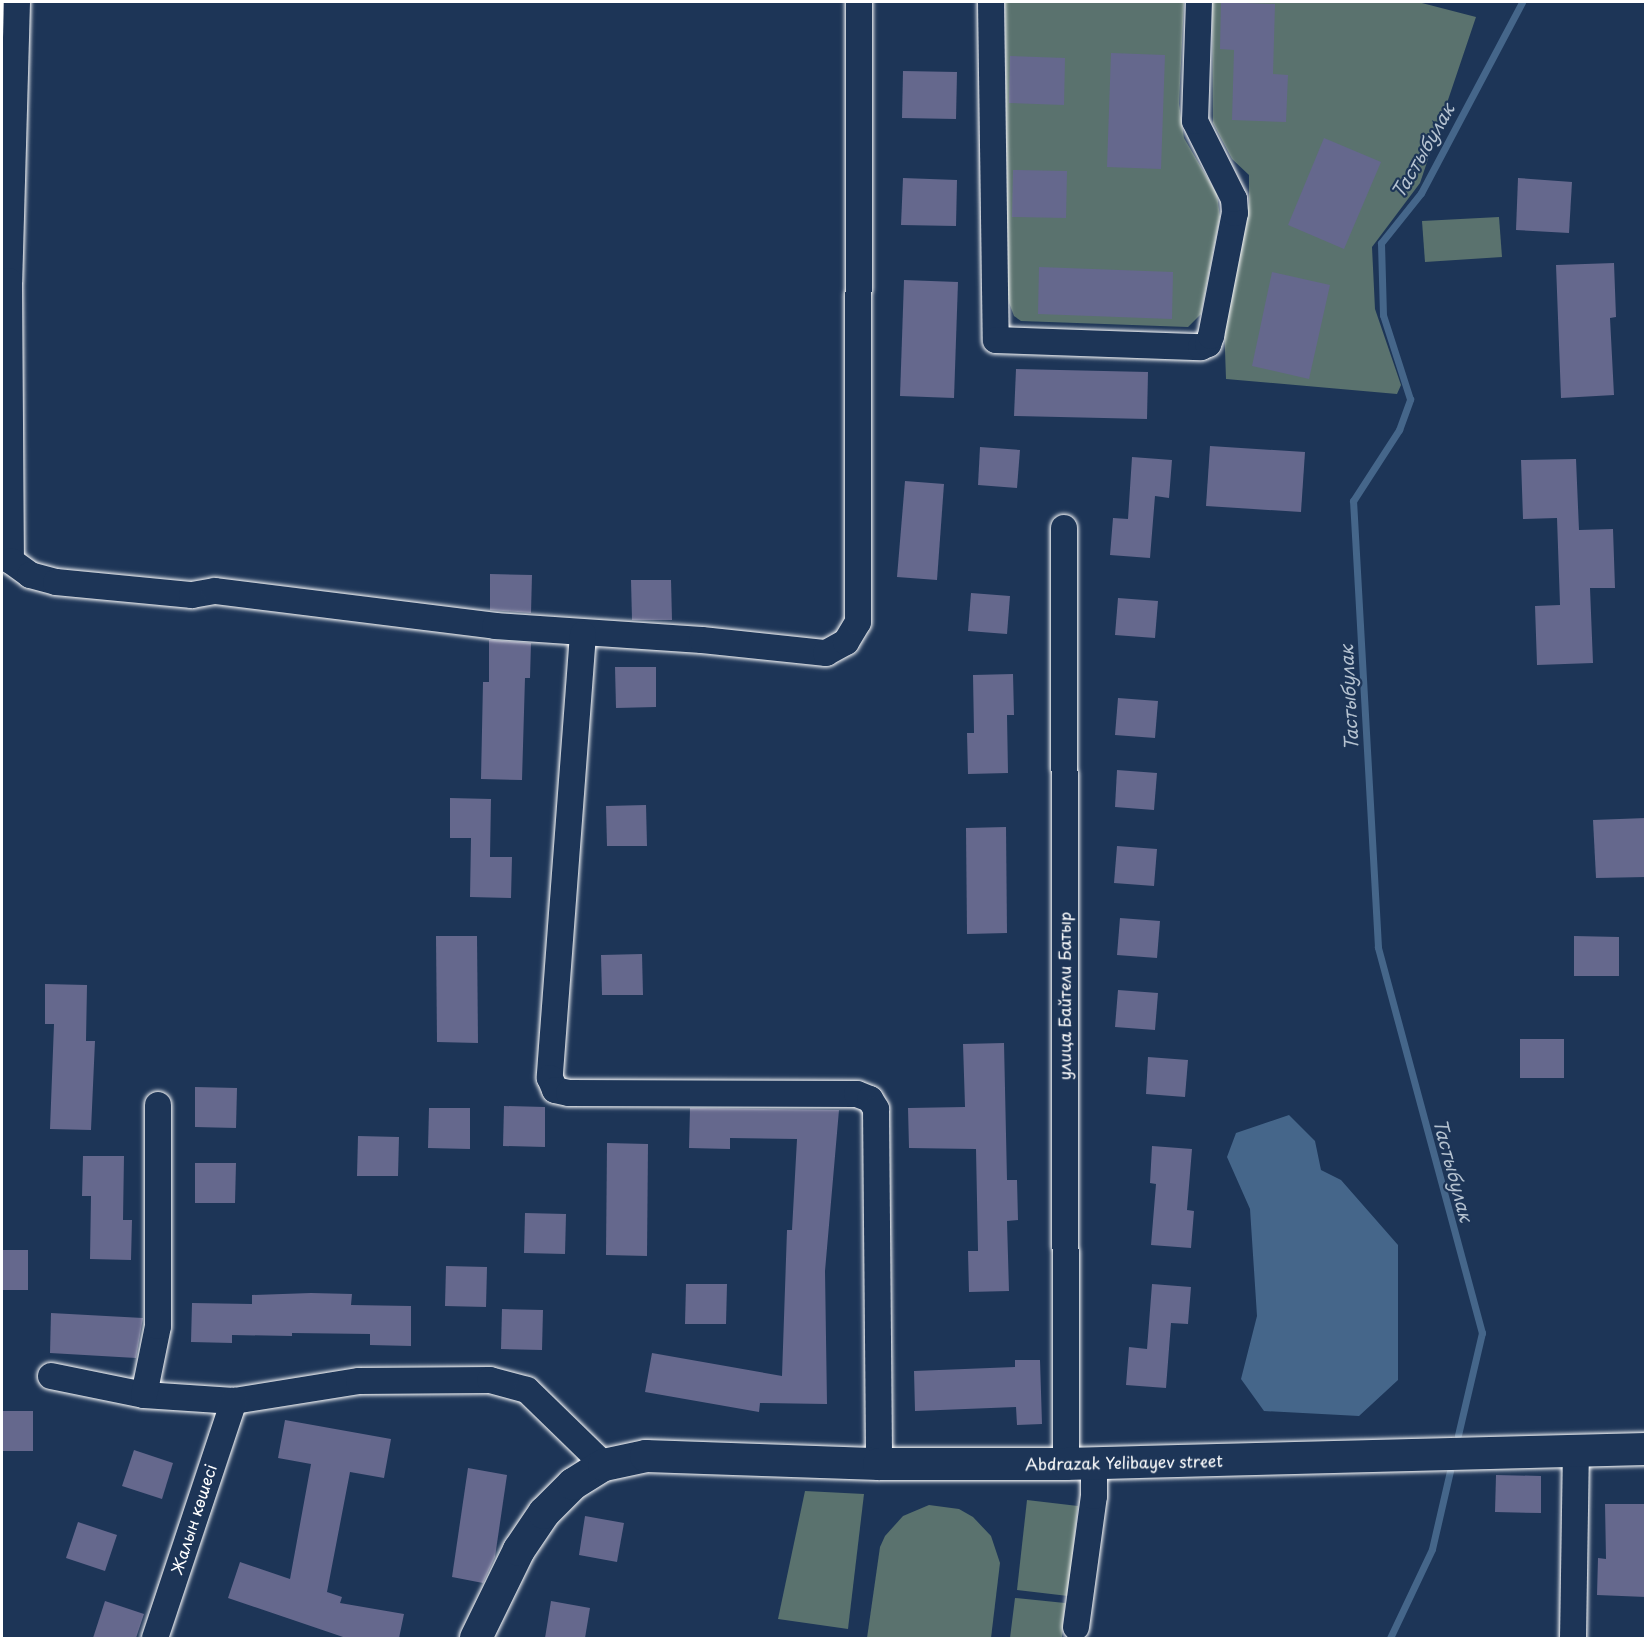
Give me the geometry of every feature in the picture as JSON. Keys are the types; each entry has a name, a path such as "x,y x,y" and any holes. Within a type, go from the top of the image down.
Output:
{"street":[{"path":"17,2 9,281 11,561 30,575 56,582 192,595 215,591 583,634 702,640 825,653 846,642 858,621 859,2"},
{"path":"991,2 996,340 1201,346 1208,344 1211,336 1235,213 1234,199 1195,121 1199,2"},
{"name":"улица Байтели Батыр","path":"1065,528 1080,1463 1094,1496 1076,1627"},
{"path":"583,634 552,1084 555,1090 569,1093 858,1094 870,1099 876,1109 879,1464"},
{"path":"144,1395 158,1326 158,1105"},
{"path":"51,1376 144,1395 234,1401 359,1381 490,1380 527,1390 604,1465"},
{"name":"Жалын көшесі","path":"155,1638 234,1401"},
{"name":"Abdrazak Yelibayev street","path":"476,1638 519,1550 544,1513 573,1484 604,1465 646,1456 879,1464 1080,1463 1646,1449"},
{"path":"1573,1638 1576,1450"}],"green space":[{"path":"1005,2 1184,2 1179,104 1184,138 1217,194 1220,217 1201,314 1188,327 1021,321 1014,316 1008,300"},
{"path":"1212,2 1418,2 1476,17 1420,183 1372,247 1375,309 1401,385 1397,394 1226,379 1224,322 1249,203 1249,175 1232,159 1213,123"},
{"path":"1499,217 1502,257 1425,262 1422,221"},
{"path":"805,1491 864,1494 848,1629 778,1619"},
{"path":"1027,1500 1078,1506 1068,1596 1017,1590"},
{"path":"929,1505 959,1509 973,1517 991,1536 1000,1563 991,1638 867,1638 880,1547 885,1536 903,1516"},
{"path":"1015,1598 1065,1603 1062,1638 1010,1638"}],"water":[{"path":"1289,1115 1315,1141 1321,1170 1341,1180 1398,1245 1398,1380 1359,1416 1264,1411 1241,1379 1257,1316 1250,1209 1227,1157 1236,1133"}],"building":[{"path":"1221,2 1275,4 1273,74 1288,75 1286,122 1232,120 1234,50 1220,49"},
{"path":"1111,53 1165,55 1161,169 1107,167"},
{"path":"1010,56 1065,58 1064,105 1009,103"},
{"path":"903,71 957,72 956,119 902,118"},
{"path":"1324,138 1381,162 1344,249 1288,225"},
{"path":"1013,170 1067,171 1066,218 1012,217"},
{"path":"903,178 957,180 956,226 901,225"},
{"path":"1518,178 1572,182 1569,233 1516,230"},
{"path":"1614,263 1616,317 1610,318 1614,395 1561,398 1556,265"},
{"path":"1039,267 1173,272 1172,319 1038,314"},
{"path":"1272,272 1330,285 1309,379 1252,366"},
{"path":"904,280 958,282 954,398 900,396"},
{"path":"1016,369 1148,372 1147,419 1014,416"},
{"path":"1210,446 1305,452 1301,512 1206,506"},
{"path":"980,447 1020,450 1017,488 978,485"},
{"path":"1132,457 1172,460 1169,498 1155,496 1150,558 1110,555 1113,518 1128,519"},
{"path":"1576,459 1579,530 1613,529 1615,588 1590,588 1593,663 1537,665 1535,606 1560,605 1557,518 1523,519 1521,460"},
{"path":"905,481 944,484 937,580 897,577"},
{"path":"490,574 532,575 531,613 490,610"},
{"path":"631,580 671,580 672,620 632,620"},
{"path":"971,593 1010,596 1007,634 968,631"},
{"path":"1118,598 1158,601 1155,638 1115,635"},
{"path":"489,640 531,643 530,678 525,678 522,780 481,779 483,682 489,682"},
{"path":"615,667 656,667 656,707 616,708"},
{"path":"1013,674 1014,715 1007,715 1008,773 968,774 967,733 974,733 973,675"},
{"path":"1118,698 1158,701 1155,738 1115,735"},
{"path":"1117,770 1157,773 1154,810 1115,807"},
{"path":"450,798 491,799 490,857 512,857 511,898 470,897 471,838 450,838"},
{"path":"646,805 647,846 607,846 606,806"},
{"path":"1646,818 1646,877 1596,878 1593,820"},
{"path":"1006,827 1007,933 967,934 966,828"},
{"path":"1117,846 1157,849 1154,886 1114,883"},
{"path":"1120,918 1160,921 1157,958 1117,955"},
{"path":"436,936 477,936 478,1043 437,1042"},
{"path":"1574,936 1619,937 1619,976 1574,976"},
{"path":"642,954 643,995 602,995 601,955"},
{"path":"45,984 87,985 86,1041 95,1041 91,1130 50,1129 54,1024 45,1024"},
{"path":"1118,990 1158,993 1155,1030 1115,1027"},
{"path":"1520,1039 1564,1039 1564,1078 1520,1078"},
{"path":"1004,1043 1007,1180 1017,1180 1018,1220 1007,1221 1009,1291 969,1292 968,1251 978,1251 976,1149 909,1148 908,1108 965,1107 963,1044"},
{"path":"1148,1057 1188,1060 1185,1097 1146,1094"},
{"path":"195,1087 237,1088 236,1128 195,1127"},
{"path":"504,1106 545,1107 545,1147 503,1146"},
{"path":"429,1108 470,1108 470,1149 428,1148"},
{"path":"690,1108 839,1110 825,1271 827,1404 760,1403 759,1412 645,1392 652,1353 782,1376 787,1230 792,1230 797,1139 730,1138 730,1149 689,1148"},
{"path":"358,1136 399,1137 398,1176 357,1176"},
{"path":"607,1143 648,1144 647,1256 606,1255"},
{"path":"1152,1146 1192,1149 1187,1210 1194,1211 1191,1248 1151,1245 1156,1184 1150,1183"},
{"path":"83,1156 124,1156 123,1220 132,1220 131,1260 90,1259 91,1196 82,1196"},
{"path":"195,1163 236,1163 235,1203 195,1203"},
{"path":"525,1213 566,1214 565,1254 524,1253"},
{"path":"2,1250 28,1250 28,1290 2,1290"},
{"path":"446,1266 487,1267 486,1307 445,1306"},
{"path":"686,1284 727,1284 726,1324 685,1324"},
{"path":"1152,1284 1191,1287 1188,1324 1171,1323 1166,1388 1126,1385 1129,1347 1147,1349"},
{"path":"352,1294 351,1305 411,1306 411,1346 370,1345 370,1334 232,1335 232,1343 191,1342 192,1303 252,1304 252,1295"},
{"path":"502,1309 543,1310 542,1350 501,1349"},
{"path":"51,1313 143,1318 136,1358 50,1353"},
{"path":"1015,1360 1040,1360 1042,1424 1017,1425 1016,1407 915,1411 914,1371 1015,1367"},
{"path":"2,1411 33,1411 33,1451 2,1451"},
{"path":"285,1420 391,1439 384,1478 350,1472 327,1592 342,1597 340,1603 404,1614 399,1638 346,1638 228,1598 240,1562 290,1579 311,1464 278,1458"},
{"path":"134,1450 173,1463 162,1499 122,1486"},
{"path":"468,1468 507,1475 495,1557 483,1583 452,1577"},
{"path":"1496,1475 1541,1476 1541,1513 1495,1512"},
{"path":"1605,1504 1646,1504 1646,1597 1597,1595 1598,1558 1606,1559"},
{"path":"585,1516 624,1523 617,1562 579,1555"},
{"path":"78,1522 117,1535 105,1571 66,1558"},
{"path":"105,1601 144,1614 136,1638 93,1638"},
{"path":"551,1601 590,1608 585,1638 545,1638"}],"waterway":[{"name":"Тастыбулак","path":"1458,1435 1482,1333 1378,947 1353,501 1399,430 1410,399 1383,315 1381,243 1421,193 1522,2"},
{"name":"Тастыбулак","path":"1390,1638 1432,1549 1450,1471"}]}
